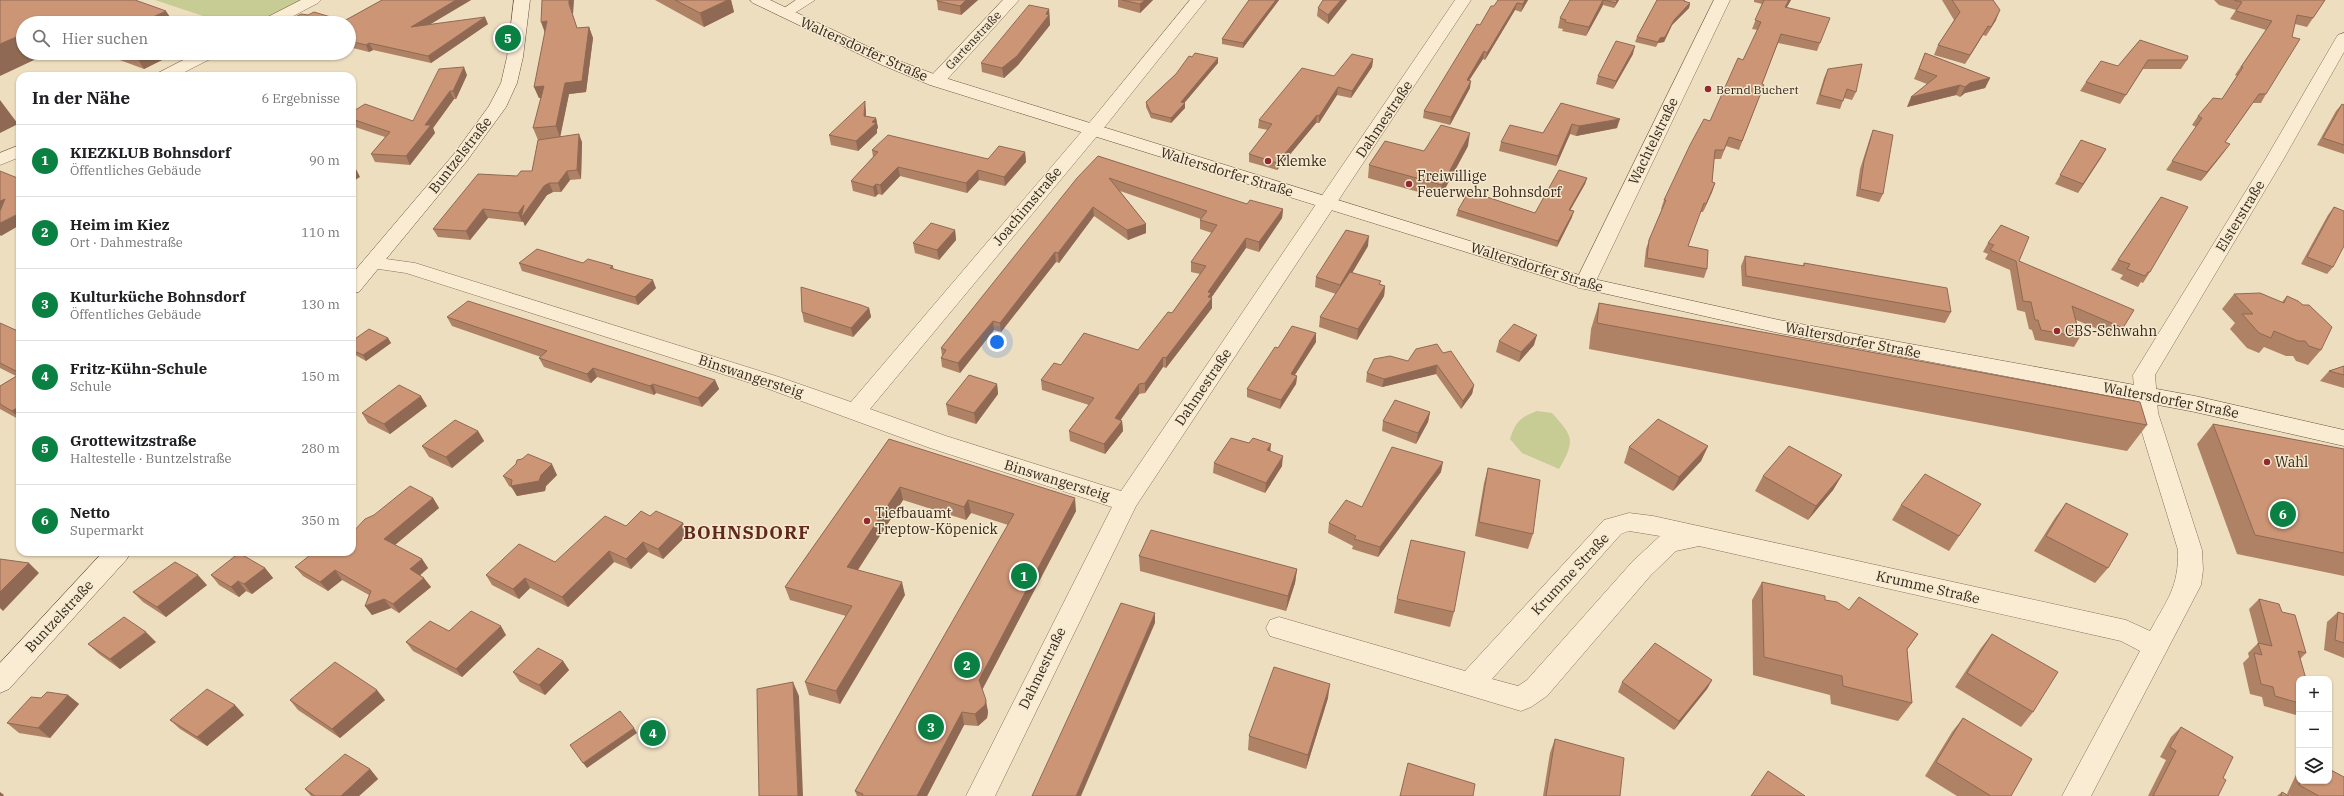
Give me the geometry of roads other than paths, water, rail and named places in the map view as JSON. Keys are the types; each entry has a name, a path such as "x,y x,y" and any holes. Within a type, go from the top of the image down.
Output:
{"street":[{"path":"282,16 313,0"},
{"name":"Buntzelstraße","path":"356,280 372,263 460,158 497,107 509,82 515,57 522,0"},
{"name":"Waltersdorfer Straße","path":"758,0 888,62 936,81 1585,283 1687,308 2144,394 2293,424 2344,438"},
{"path":"785,13 807,0"},
{"name":"Gartenstraße","path":"936,81 1011,0"},
{"name":"Joachimstraße","path":"856,411 1092,130 1198,0"},
{"name":"Dahmestraße","path":"980,796 1126,502 1463,0"},
{"name":"Wachtelstraße","path":"1585,283 1722,0"},
{"name":"Elsterstraße","path":"2144,394 2144,374 2274,160 2344,38"},
{"path":"172,72 196,60"},
{"path":"0,160 16,152"},
{"name":"Binswangersteig","path":"372,263 408,267 856,411 938,442 1126,502"},
{"path":"2076,796 2188,585 2192,570 2190,550 2149,420 2144,394"},
{"name":"Krumme Straße","path":"1469,685 1613,527 1629,522 1654,525 2126,631 2155,646"},
{"name":"Krumme Straße","path":"1279,628 1469,685 1521,699 1537,688 1642,568 1668,543 1699,536"},
{"name":"Buntzelstraße","path":"0,681 114,556"}],"place":[{"name":"Grottewitzstraße","path":"508,38"},
{"name":"Bernd Buchert","path":"1708,89"},
{"name":"Klemke","path":"1268,161"},
{"name":"Freiwillige Feuerwehr Bohnsdorf","path":"1409,184"},
{"name":"CBS-Schwahn","path":"2057,331"},
{"name":"Wahl","path":"2267,462"},
{"name":"Netto","path":"2283,514"},
{"name":"Tiefbauamt Treptow-Köpenick","path":"867,521"},
{"name":"KIEZKLUB Bohnsdorf","path":"1024,576"},
{"name":"Heim im Kiez","path":"967,665"},
{"name":"Kulturküche Bohnsdorf","path":"931,727"},
{"name":"Fritz-Kühn-Schule","path":"653,733"}],"district":[{"name":"BOHNSDORF","path":"747,532"}]}
